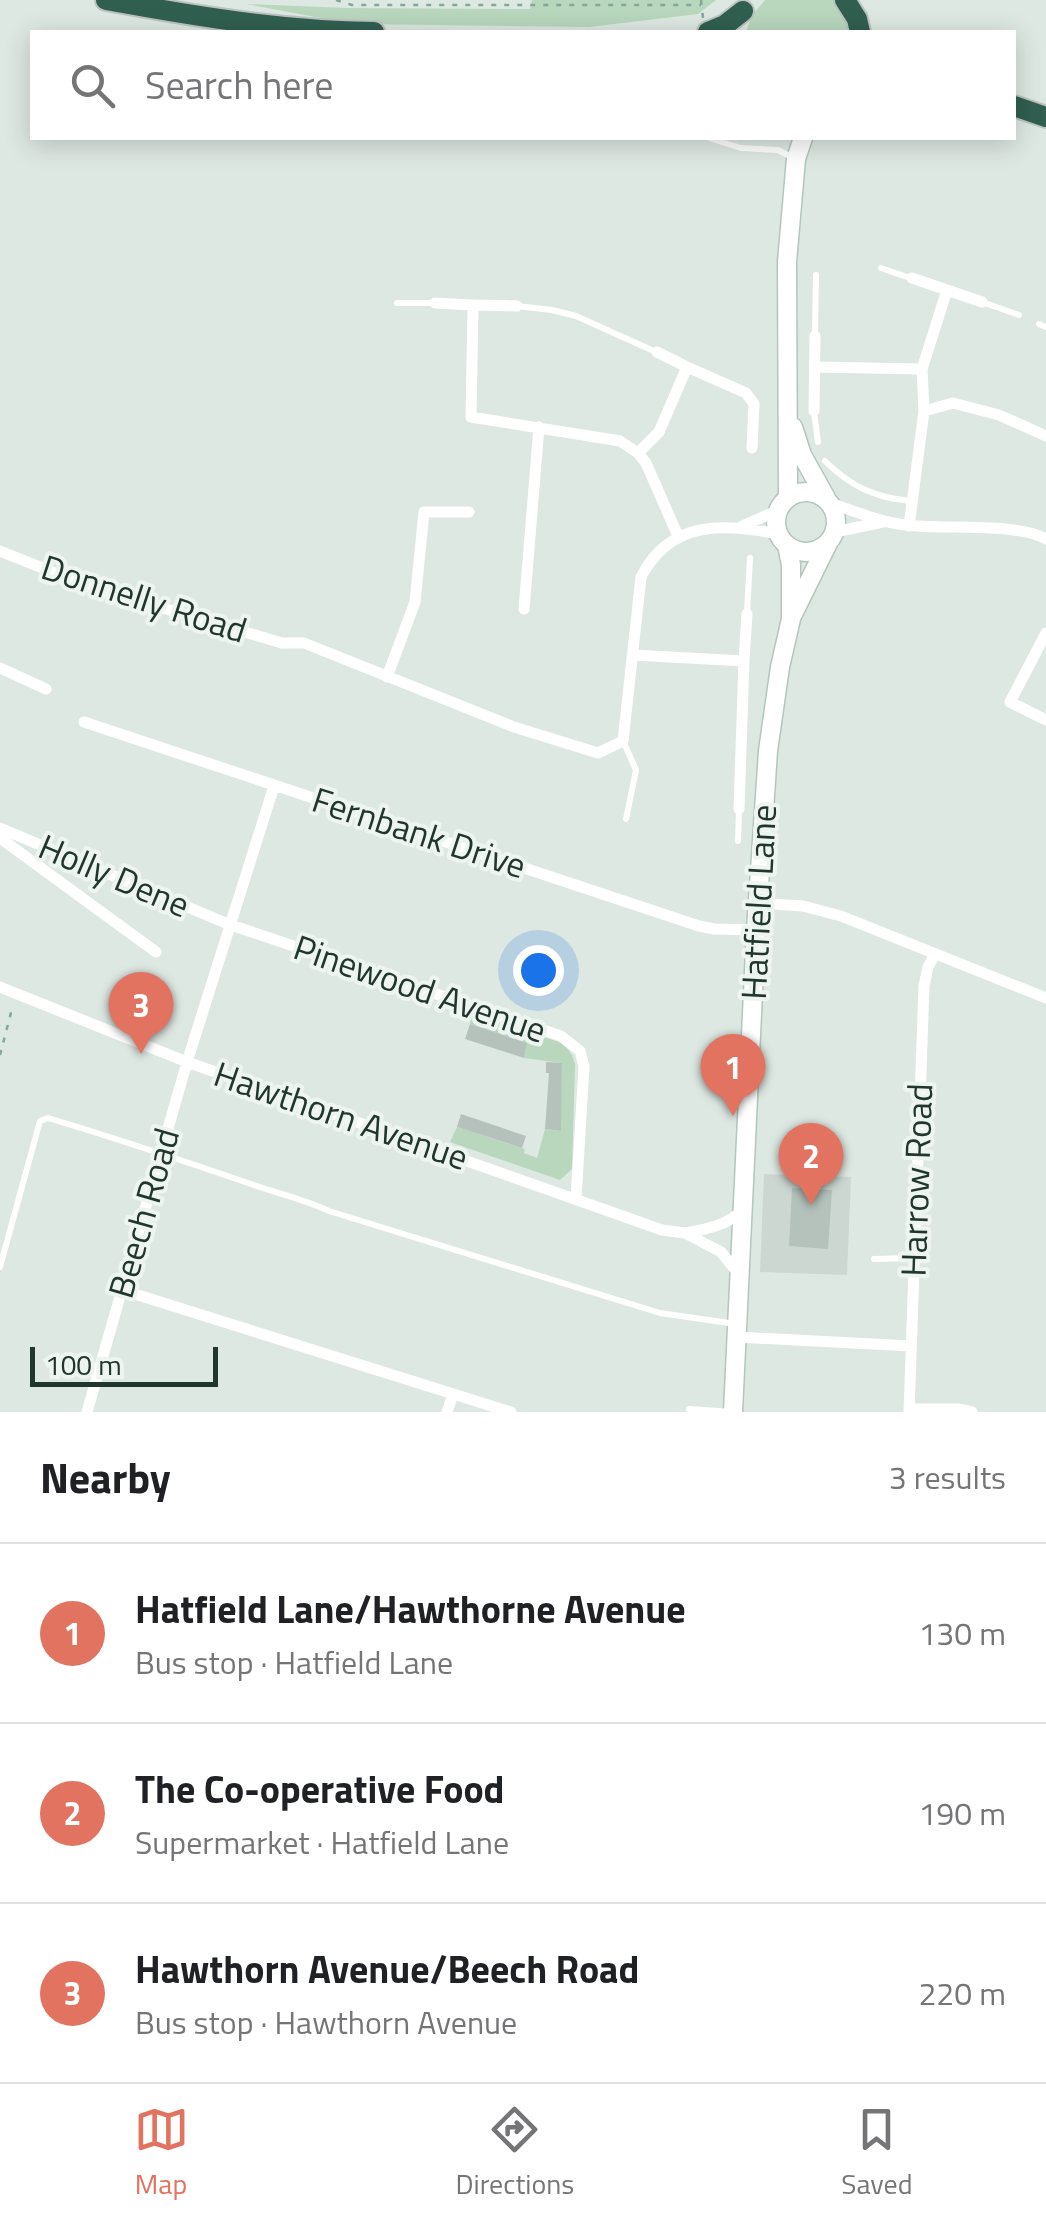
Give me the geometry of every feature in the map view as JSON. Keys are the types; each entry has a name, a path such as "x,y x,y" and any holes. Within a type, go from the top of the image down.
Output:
{"highway":[{"path":"106,0 200,17 345,30"},
{"path":"713,30 748,5"},
{"path":"738,30 748,5"},
{"path":"1016,107 1046,116"}],"street":[{"path":"790,140 796,159"},
{"path":"791,619 791,565 777,526 784,504 788,412 787,262 796,159 802,140"},
{"path":"912,278 982,302"},
{"path":"909,526 924,411 922,369 947,290"},
{"path":"435,303 517,306"},
{"path":"473,305 471,416 620,441 638,453 678,536"},
{"path":"814,411 815,336"},
{"path":"657,352 746,393 754,404 752,448"},
{"path":"638,453 658,432 687,366"},
{"path":"815,367 922,369"},
{"path":"924,411 953,403 998,415 1046,436"},
{"path":"788,412 802,454 836,522 791,619"},
{"path":"524,609 539,427"},
{"path":"740,527 807,492 882,522 1012,530 1046,539"},
{"path":"387,677 414,602 424,512 469,512"},
{"path":"623,742 640,577 650,558 678,536 699,530 740,527 783,539 797,550 808,552 819,549 831,538 882,522"},
{"name":"Donnelly Road","path":"0,551 88,586 282,643 304,644 514,727 598,753 623,742"},
{"path":"739,809 747,614"},
{"name":"Hatfield Lane","path":"734,1412 768,751 791,619"},
{"path":"1046,633 1010,702 1046,720"},
{"path":"633,655 744,661"},
{"path":"0,668 46,689"},
{"name":"Fernbank Drive","path":"84,722 700,926 756,930"},
{"name":"Beech Road","path":"87,1412 228,924 274,786"},
{"name":"Holly Dene","path":"0,828 228,924"},
{"path":"0,838 156,952"},
{"path":"758,903 823,910 1046,998"},
{"name":"Pinewood Avenue","path":"228,924 571,1042 580,1051 584,1066 576,1199"},
{"name":"Harrow Road","path":"909,1410 924,986 935,954"},
{"name":"Hawthorn Avenue","path":"0,987 187,1062 662,1230 685,1233 721,1252 740,1277"},
{"path":"685,1233 718,1227 743,1209"},
{"path":"122,1290 511,1412"},
{"path":"737,1331 911,1346"},
{"path":"447,1412 453,1394"},
{"path":"909,1410 972,1412"}],"lane":[{"path":"715,140 741,148 778,150 796,159"},
{"path":"881,268 912,278"},
{"path":"815,336 816,275"},
{"path":"982,302 1019,315"},
{"path":"397,303 435,303"},
{"path":"517,306 576,316 657,352"},
{"path":"814,411 818,442"},
{"path":"825,461 859,489 888,499 912,501"},
{"path":"747,614 750,558"},
{"path":"623,742 636,770 626,819"},
{"path":"738,841 739,809"},
{"path":"0,1267 40,1121 48,1118 161,1152 328,1211 660,1313 737,1331"},
{"path":"874,1259 914,1258"},
{"path":"688,1409 734,1412"}],"path":[{"path":"336,0 352,5 701,5"},
{"path":"0,1056 16,994"}],"shaded area":[{"path":"764,1174 851,1177 847,1275 760,1272"}],"green space":[{"path":"532,0 716,0 698,14 589,27 353,24 246,4 530,9"},
{"path":"765,0 833,0 843,10 851,30 747,30 752,15"},
{"path":"473,1014 559,1042 571,1054 575,1064 572,1169 560,1180 450,1142 457,1127 525,1149 524,1153 537,1158 545,1129 560,1131 562,1063 524,1058 527,1043 470,1024"}],"building":[{"path":"470,1024 527,1043 524,1058 465,1039"},
{"path":"546,1062 562,1063 561,1131 545,1129 549,1073"},
{"path":"461,1114 526,1136 522,1148 457,1127"},
{"path":"792,1188 832,1190 828,1249 789,1246"}],"place":[{"name":"Hawthorn Avenue/Beech Road","path":"141,1054"},
{"name":"Hatfield Lane/Hawthorne Avenue","path":"733,1116"},
{"name":"The Co-operative Food","path":"811,1205"}]}
